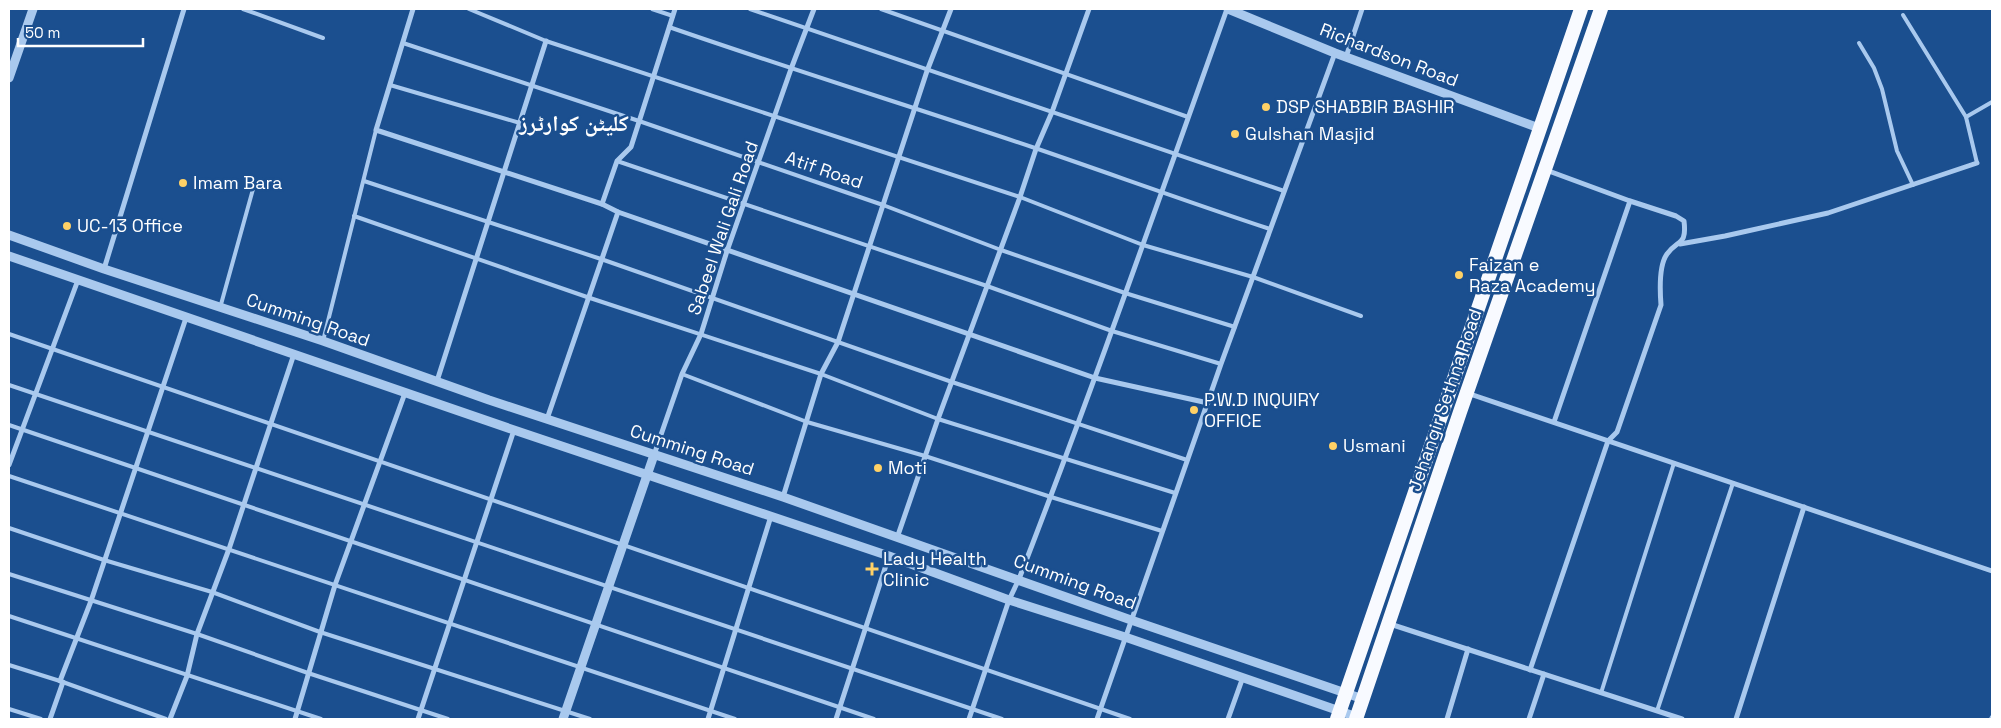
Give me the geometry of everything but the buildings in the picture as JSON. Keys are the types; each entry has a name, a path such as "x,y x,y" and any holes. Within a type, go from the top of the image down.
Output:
{"highway":[{"name":"Jehangir Sethna Road","path":"1338,715 1581,9"},
{"name":"Jehangir Sethna Road","path":"1357,718 1467,393 1601,9"}],"street":[{"path":"9,78 32,9"},
{"path":"104,269 184,9"},
{"path":"413,9 376,130 602,204 618,212 727,251 970,333 1095,378 1208,403"},
{"path":"602,204 617,161 631,147 675,9"},
{"name":"Sabeel Wali Gali Road","path":"654,455 682,374 701,334 727,251 814,9"},
{"path":"783,497 822,374 838,342 927,70 951,9"},
{"path":"897,538 1036,148 1052,112 1090,9"},
{"path":"969,719 1010,600 1078,425 1228,9"},
{"name":"Richardson Road","path":"1228,9 1335,53 1539,128"},
{"path":"1346,57 1362,9"},
{"path":"436,381 546,41"},
{"path":"1097,719 1221,364 1335,53"},
{"path":"1530,670 1608,440 1617,432 1661,305 1659,285 1667,254 1680,244 1828,213 1977,163"},
{"path":"1546,170 1676,216 1684,221 1684,234 1680,244"},
{"path":"1554,422 1630,201"},
{"path":"547,419 618,212"},
{"name":"Cumming Road","path":"9,235 547,419 783,497 1131,620 1363,699"},
{"name":"Cumming Road","path":"9,256 405,393 889,556 1010,600 1243,677 1338,715 1357,718"},
{"path":"9,465 78,280"},
{"path":"50,719 62,682 60,681 91,601 186,318"},
{"path":"168,719 188,676 197,634 294,354"},
{"path":"295,719 335,585 405,393"},
{"path":"1467,393 1992,571"},
{"path":"418,719 514,430"},
{"path":"564,715 654,455"},
{"path":"1736,719 1804,507"},
{"path":"708,719 770,516"},
{"path":"836,719 889,556"},
{"path":"1388,623 1682,719"},
{"path":"1446,719 1468,649"},
{"path":"1529,719 1544,674"},
{"path":"1228,719 1243,677"}],"lane":[{"path":"243,9 323,38"},
{"path":"468,9 546,41 776,115 898,158 1020,197 1144,245 1253,278 1361,316"},
{"path":"652,9 673,16"},
{"path":"750,9 1284,191"},
{"path":"881,9 1188,117"},
{"path":"1903,15 1966,118 1977,163"},
{"path":"669,27 791,69 1036,148 1162,194 1270,229"},
{"name":"Atif Road","path":"403,43 759,162 1125,293 1235,327"},
{"path":"1859,43 1874,68 1882,89 1897,151 1912,185"},
{"path":"390,85 520,123"},
{"path":"1966,118 1992,102"},
{"path":"323,341 376,130"},
{"path":"617,161 987,286 1112,331 1221,364"},
{"path":"364,181 601,259 952,382 1187,460"},
{"path":"220,308 255,182"},
{"path":"354,216 587,298 822,374 938,419 1175,493"},
{"path":"9,334 1130,719"},
{"path":"682,374 807,422 925,456 1051,498 1162,530"},
{"path":"9,385 1002,719"},
{"path":"9,425 874,719"},
{"path":"1601,693 1674,463"},
{"path":"9,476 735,719"},
{"path":"1657,711 1733,483"},
{"path":"9,528 104,560 212,592 320,632 434,669 564,715 590,719"},
{"path":"9,574 197,634 448,719"},
{"path":"9,616 321,719"},
{"path":"9,665 168,719"},
{"path":"9,708 41,719"}],"place":[{"name":"DSP SHABBIR BASHIR","path":"1266,107"},
{"name":"Gulshan Masjid","path":"1235,134"},
{"name":"Imam Bara","path":"183,183"},
{"name":"UC-13 Office","path":"67,226"},
{"name":"Faizan e Raza Academy","path":"1459,275"},
{"name":"P.W.D INQUIRY OFFICE","path":"1194,410"},
{"name":"Usmani","path":"1333,446"},
{"name":"Moti","path":"878,468"},
{"name":"Lady Health Clinic","path":"872,569"}],"district":[{"name":"کلیٹن کوارٹرز","path":"574,123"}]}
